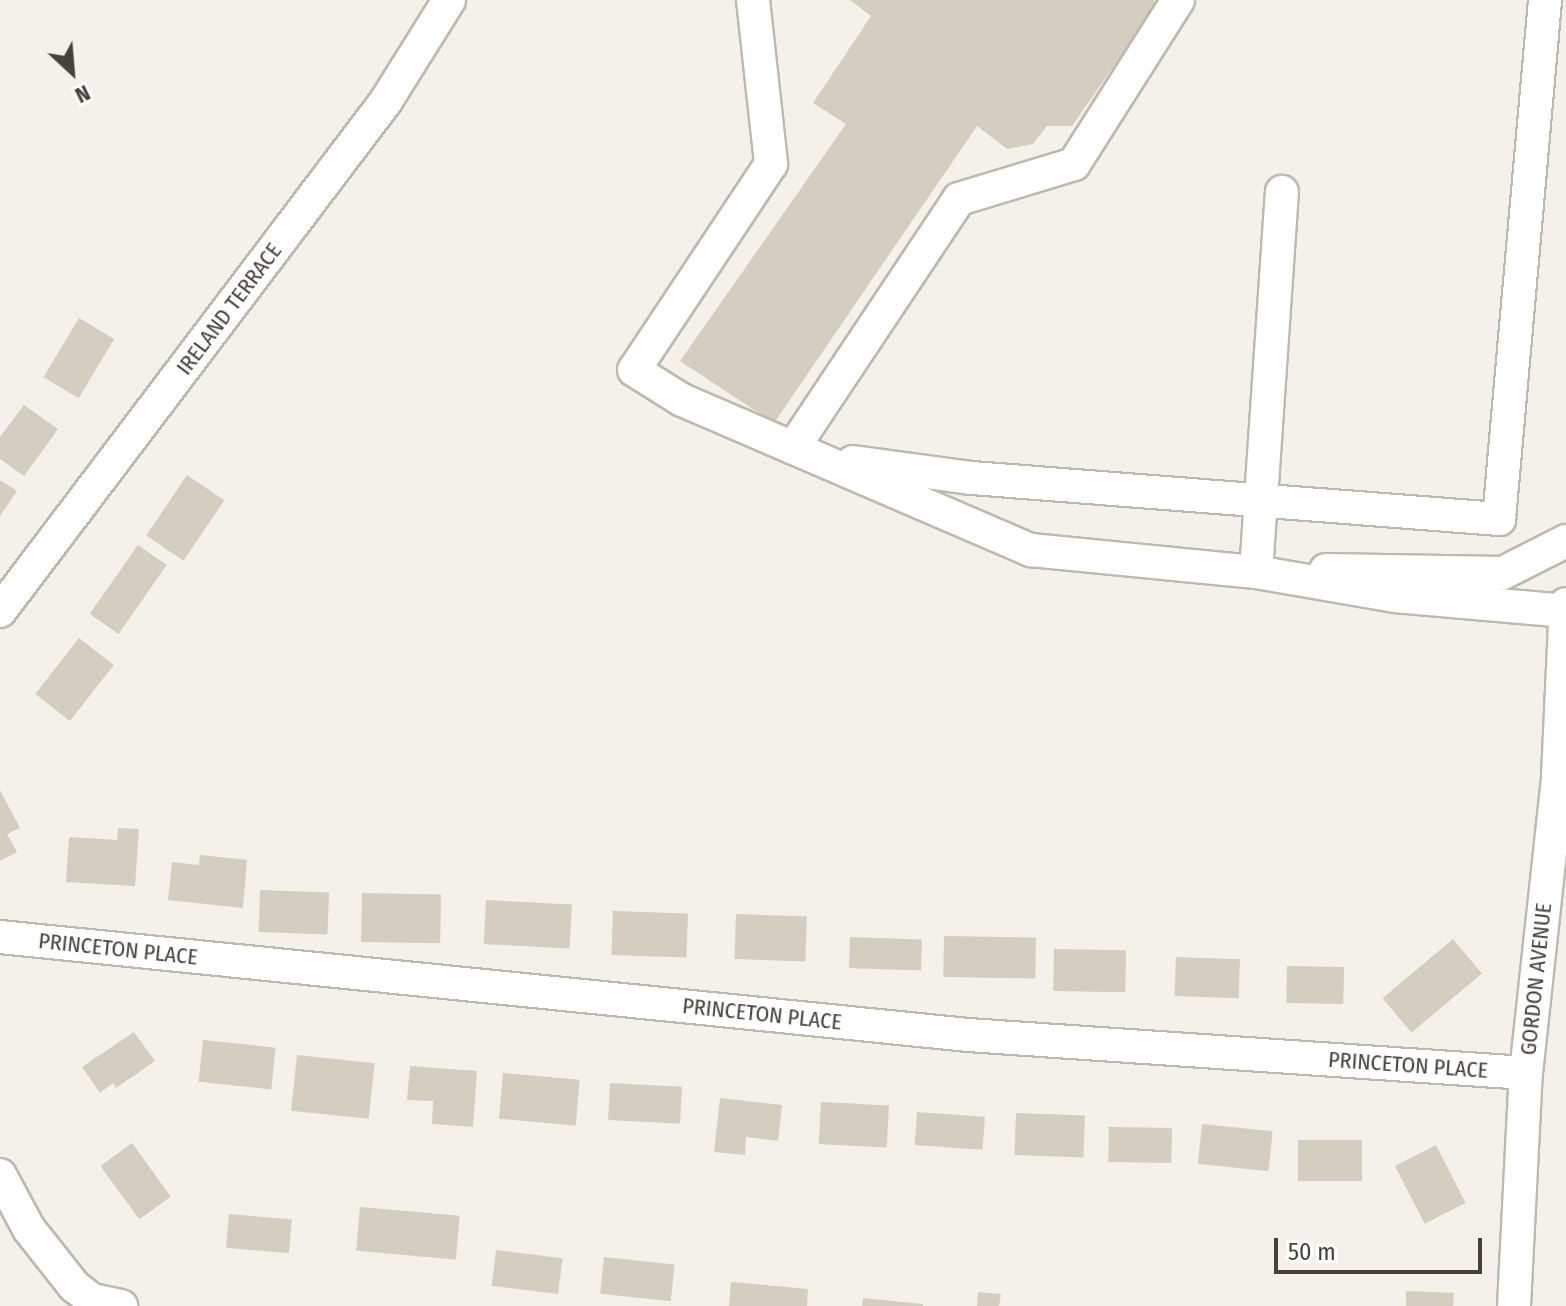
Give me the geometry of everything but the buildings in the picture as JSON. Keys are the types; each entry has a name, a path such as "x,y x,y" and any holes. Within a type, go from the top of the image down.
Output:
{"street":[{"name":"IRELAND TERRACE","path":"0,611 386,101 449,0"},
{"path":"753,0 771,164 634,370 682,400 1031,550 1256,572 1395,596 1566,611"},
{"path":"804,452 959,199 1074,164 1178,0"},
{"path":"804,452 972,478 1261,498 1499,519 1545,0"},
{"path":"1256,572 1282,192"},
{"path":"1256,572 1401,568 1503,573 1566,541"},
{"name":"GORDON AVENUE","path":"1514,1306 1526,1073 1562,777 1566,604"},
{"name":"PRINCETON PLACE","path":"0,937 968,1035 1526,1073"},
{"path":"0,1175 29,1229 74,1286 92,1300 121,1306"}]}
